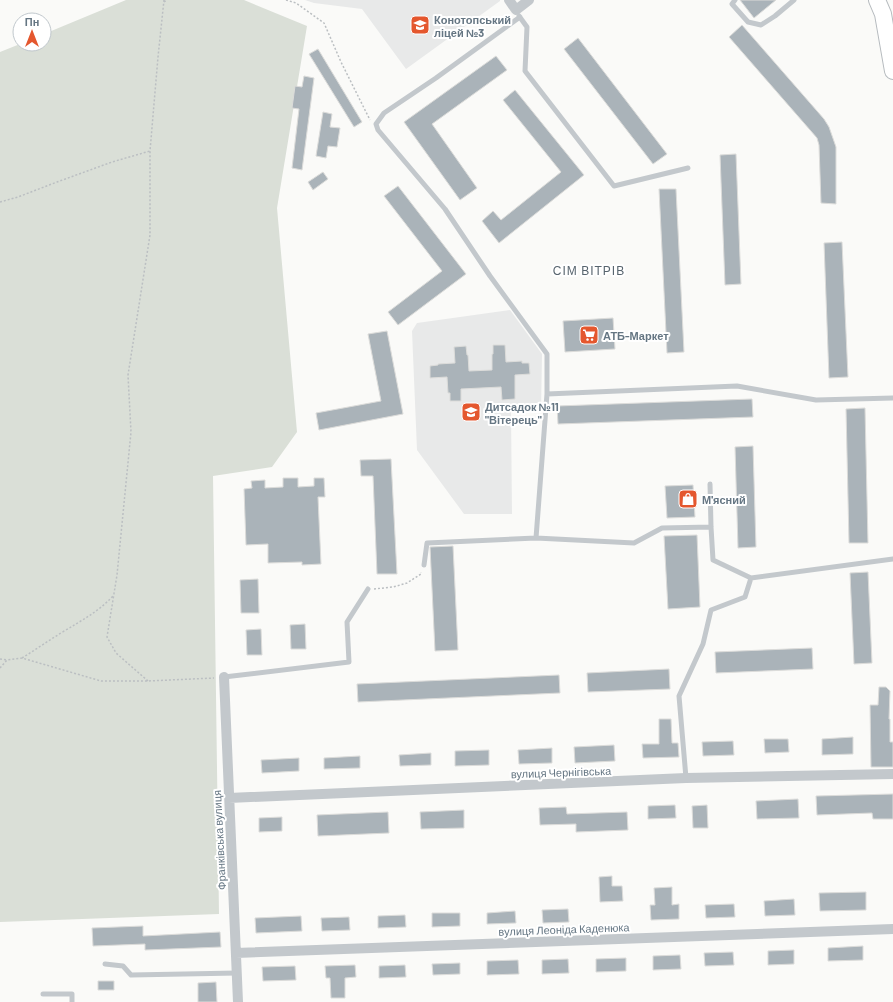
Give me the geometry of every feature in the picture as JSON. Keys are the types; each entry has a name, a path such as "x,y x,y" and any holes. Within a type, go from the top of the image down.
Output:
{"main road":[{"path":"877,0 883,14 893,71"}],"street":[{"path":"509,0 518,14 529,0"},
{"name":"Франківська вулиця","path":"224,677 238,1002"},
{"name":"вулиця Чернігівська","path":"229,798 686,778 893,774"},
{"name":"вулиця Леоніда Каденюка","path":"236,953 893,929"}],"lane":[{"path":"735,0 732,4 748,22 761,24 775,16 794,0"},
{"path":"536,538 547,394 547,354 490,276 445,209 378,130 376,124 384,113 436,78 518,14 527,27 526,71 614,186 688,168"},
{"path":"547,394 737,386 816,400 893,398"},
{"path":"710,484 713,560 751,578 893,559"},
{"path":"424,564 427,543 536,538 634,543 662,528 711,527"},
{"path":"686,778 679,696 703,644 711,610 745,597 751,578"},
{"path":"224,677 349,662 347,622 368,589"},
{"path":"105,964 123,966 131,975 237,973"},
{"path":"44,994 72,994 72,1002"}],"path":[{"path":"148,681 116,653 107,637 117,575 131,432 128,375 150,235 150,152 164,1 167,0"},
{"path":"286,0 296,3 324,23 341,62 370,120 376,124"},
{"path":"0,202 18,197 112,162 150,152"},
{"path":"368,589 393,587 407,583 421,574 424,564"},
{"path":"22,658 90,616 102,607 114,594"},
{"path":"0,659 6,660 22,658 101,681 148,681 224,677"},
{"path":"0,668 6,660"}],"shaded area":[{"path":"126,0 244,0 307,26 277,208 297,432 272,467 213,476 219,914 0,922 0,52 12,47 12,52 52,52 52,31"},
{"name":"Конотопський ліцей №3","path":"305,0 500,1 406,69 362,9 314,3"},
{"name":"Дитсадок №11 \"Вітерець\"","path":"510,310 542,354 541,412 511,412 512,514 464,514 417,450 412,331 417,323"}],"building":[{"path":"740,0 776,0 754,18"},
{"path":"742,25 824,119 829,127 836,147 836,204 821,203 819,145 817,138 729,37"},
{"path":"578,38 667,154 653,164 564,49"},
{"path":"318,49 362,122 354,127 309,54"},
{"path":"496,56 507,70 432,124 477,188 460,200 404,122"},
{"path":"304,76 314,78 302,170 292,168 299,109 292,108 295,86 302,87"},
{"path":"515,90 584,175 499,243 482,221 493,211 501,220 561,172 503,100"},
{"path":"323,112 332,114 330,127 340,128 337,147 328,146 326,158 316,156"},
{"path":"736,154 741,284 725,285 720,155"},
{"path":"323,172 328,179 313,190 308,182"},
{"path":"398,186 466,274 398,325 388,312 442,271 384,196"},
{"path":"659,189 676,189 684,352 667,353"},
{"path":"842,242 848,377 829,378 824,243"},
{"name":"АТБ-Маркет","path":"613,318 615,349 565,352 563,321"},
{"path":"387,331 403,414 319,430 316,413 381,401 368,334"},
{"path":"493,345 505,345 506,362 522,361 522,363 529,363 530,374 515,375 515,399 502,400 501,387 461,389 461,401 450,401 447,377 430,378 430,366 455,363 454,347 466,346 469,371 492,370"},
{"path":"752,399 753,417 558,424 557,406"},
{"path":"865,408 868,543 849,543 846,409"},
{"path":"753,446 756,547 738,548 735,447"},
{"path":"391,459 397,574 377,574 373,476 361,476 360,460"},
{"path":"283,478 298,478 298,487 314,486 314,478 324,478 325,497 318,497 321,564 302,565 302,562 268,563 268,544 246,545 244,489 252,488 251,481 265,480 265,488 283,487"},
{"path":"693,485 695,517 667,518 665,486"},
{"path":"697,535 700,607 668,609 664,536"},
{"path":"453,546 458,650 435,651 430,547"},
{"path":"868,572 872,663 854,664 850,573"},
{"path":"258,579 259,613 241,613 240,580"},
{"path":"305,624 306,649 291,649 290,625"},
{"path":"261,629 262,655 247,655 246,630"},
{"path":"812,648 813,669 716,673 715,652"},
{"path":"669,669 670,689 588,692 587,673"},
{"path":"559,675 560,693 358,702 357,684"},
{"path":"879,687 886,687 890,691 889,719 890,742 893,742 893,767 871,767 870,705 878,705"},
{"path":"659,719 671,719 672,743 678,743 679,757 643,758 642,744 659,744"},
{"path":"853,737 853,754 822,755 822,739"},
{"path":"764,739 788,739 789,752 765,753"},
{"path":"733,741 734,755 703,756 702,742"},
{"path":"614,745 615,761 575,763 574,747"},
{"path":"552,748 552,763 519,764 518,750"},
{"path":"489,750 489,765 455,766 455,751"},
{"path":"431,753 431,765 400,766 399,755"},
{"path":"360,756 360,768 324,769 324,758"},
{"path":"299,758 299,771 262,773 261,760"},
{"path":"893,794 893,819 873,819 872,813 817,815 816,796"},
{"path":"798,799 799,818 757,819 756,801"},
{"path":"675,805 676,818 648,819 648,806"},
{"path":"707,805 708,828 693,828 692,806"},
{"path":"566,807 567,814 627,812 628,830 576,832 576,824 540,825 539,808"},
{"path":"464,810 464,828 421,829 420,812"},
{"path":"388,812 389,833 318,836 317,815"},
{"path":"282,817 282,831 259,832 259,818"},
{"path":"612,876 612,886 622,886 623,901 600,902 599,877"},
{"path":"672,887 672,905 679,904 679,919 651,920 650,905 655,905 654,888"},
{"path":"866,892 866,910 820,911 819,893"},
{"path":"794,899 795,915 765,916 764,901"},
{"path":"734,904 735,917 706,918 705,905"},
{"path":"568,909 569,922 543,923 542,910"},
{"path":"515,911 516,923 487,924 487,913"},
{"path":"432,913 460,913 460,926 432,927"},
{"path":"405,915 406,927 378,928 378,916"},
{"path":"301,916 302,931 256,933 255,918"},
{"path":"349,917 350,930 322,931 321,918"},
{"path":"143,926 143,936 220,932 221,947 145,950 145,944 93,946 92,928"},
{"path":"863,946 863,960 828,961 828,948"},
{"path":"794,950 794,964 768,965 768,951"},
{"path":"733,952 734,965 705,966 704,953"},
{"path":"680,955 681,969 653,970 653,956"},
{"path":"626,958 626,971 596,972 596,959"},
{"path":"568,959 569,973 542,974 542,960"},
{"path":"518,960 519,974 487,975 487,961"},
{"path":"460,963 460,974 433,975 432,964"},
{"path":"355,965 356,977 345,978 345,998 331,998 330,978 326,978 325,966"},
{"path":"405,965 406,977 379,978 379,966"},
{"path":"295,966 296,980 263,981 262,967"},
{"path":"98,981 114,981 114,990 98,990"},
{"path":"216,982 217,1002 198,1002 198,983"}],"place":[{"name":"Конотопський ліцей №3","path":"420,25"},
{"name":"АТБ-Маркет","path":"589,335"},
{"name":"Дитсадок №11 \"Вітерець\"","path":"471,412"},
{"name":"М'ясний","path":"688,499"}],"district":[{"name":"СІМ ВІТРІВ","path":"589,270"}]}
